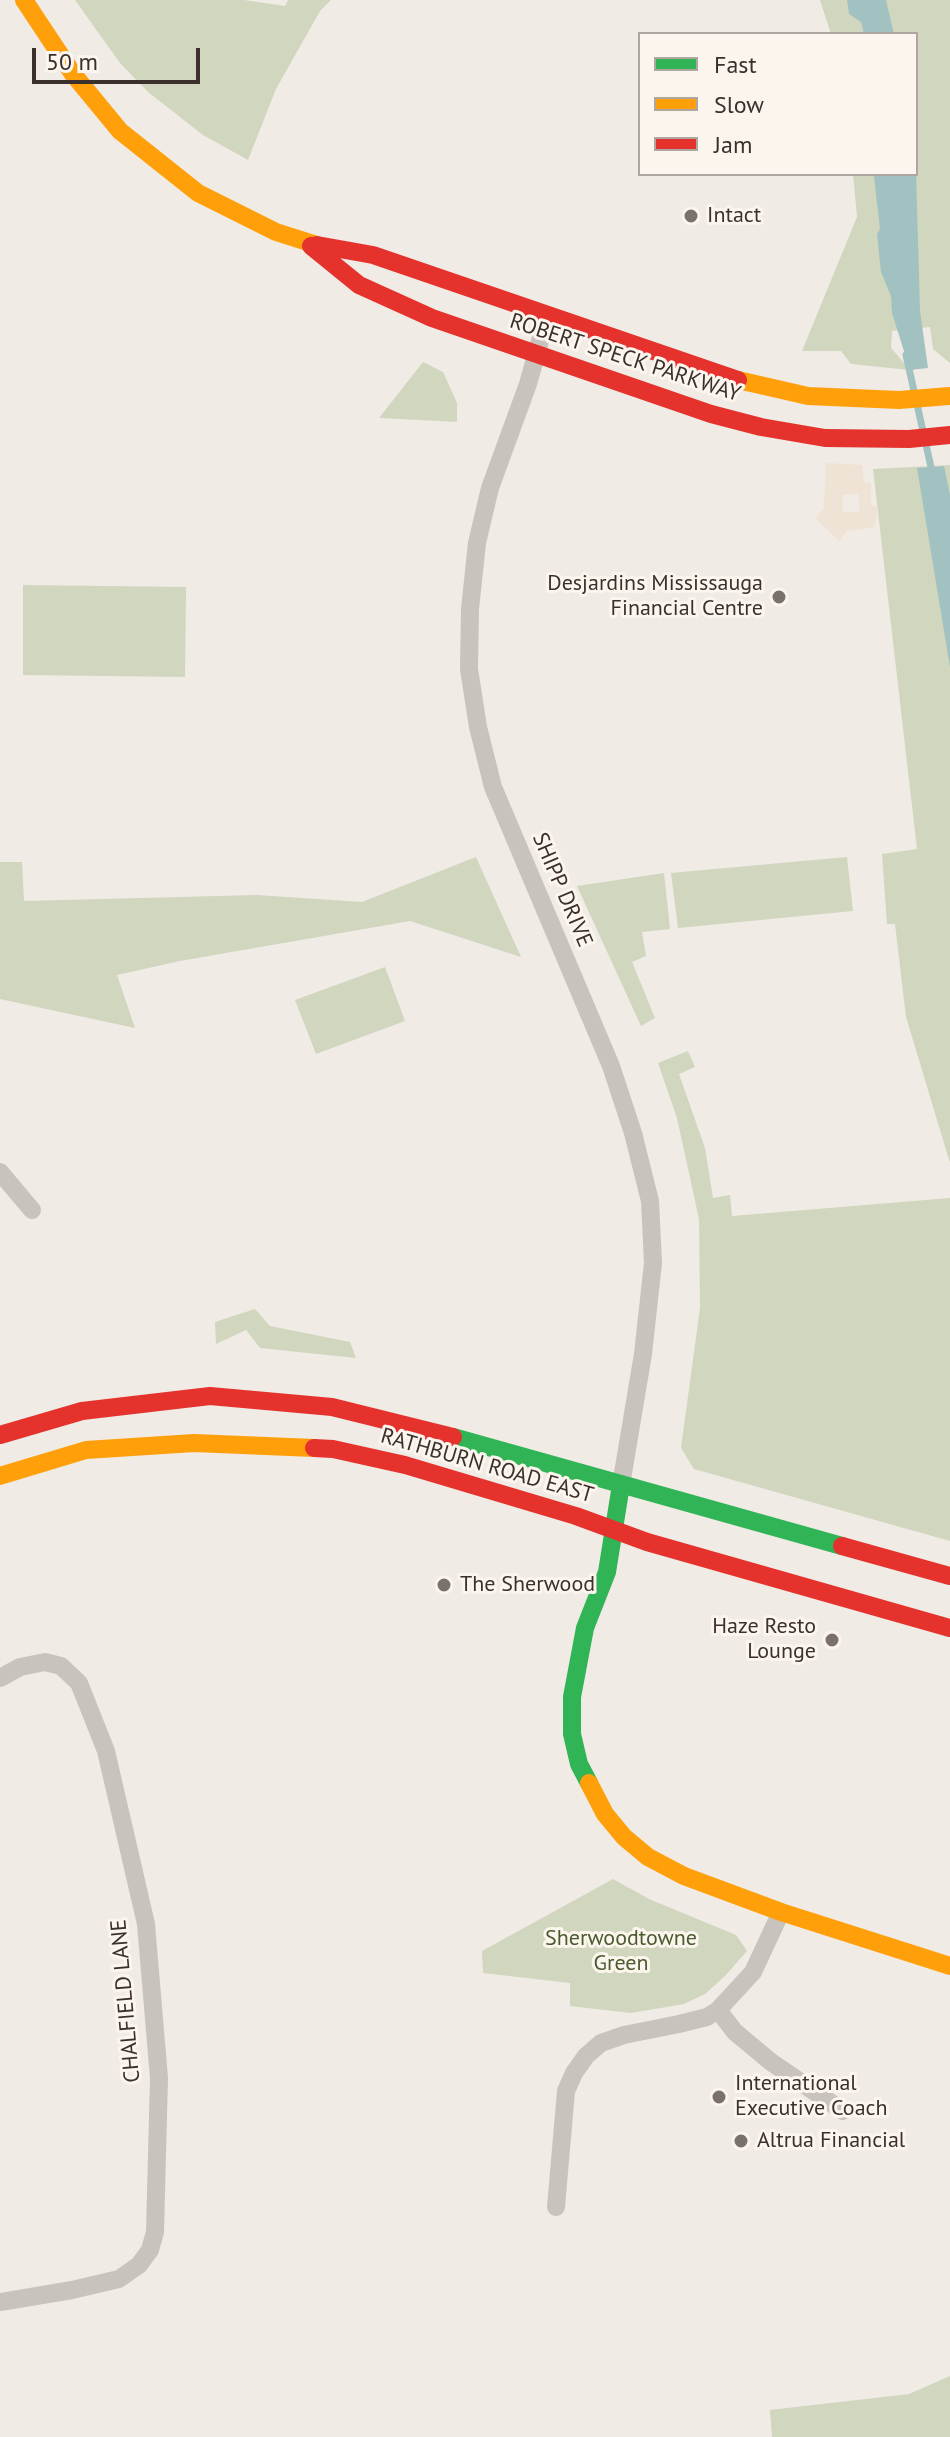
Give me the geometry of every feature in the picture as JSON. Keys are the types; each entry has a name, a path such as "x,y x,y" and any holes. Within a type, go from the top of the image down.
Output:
{"street":[{"name":"ROBERT SPECK PARKWAY","path":"24,0 73,74 120,131 198,193 276,232 309,244 373,255 727,378 808,396 899,400 950,396"},
{"name":"ROBERT SPECK PARKWAY","path":"309,244 359,285 432,318 711,414 761,427 825,438 909,439 950,435"},
{"name":"SHIPP DRIVE","path":"547,316 490,488 477,543 470,609 469,669 478,727 493,787 611,1066 633,1133 650,1201 653,1263 643,1354 621,1485"},
{"path":"0,1172 32,1210"},
{"name":"RATHBURN ROAD EAST","path":"0,1435 82,1411 210,1396 332,1407 401,1422 950,1576"},
{"name":"RATHBURN ROAD EAST","path":"0,1476 86,1450 194,1443 333,1449 405,1465 614,1529 662,1547 950,1628"},
{"path":"621,1485 607,1572 585,1628 572,1697 572,1734 586,1780 605,1814 624,1837 648,1857 684,1876 781,1912 950,1966"},
{"name":"CHALFIELD LANE","path":"0,1678 20,1667 45,1662 61,1666 79,1683 96,1724 106,1751 146,1924 159,2078 155,2232 150,2250 139,2265 119,2279 0,2302"},
{"path":"556,2207 566,2091 586,2056 601,2043 693,2020 718,2010 753,1972 781,1912"},
{"path":"718,2010 735,2032 771,2062 843,2111"}],"green space":[{"path":"75,0 244,0 285,6 288,0 331,0 320,11 276,89 248,160 203,135 148,92 120,63"},
{"path":"820,0 950,0 950,363 933,349 930,327 892,331 891,348 910,370 851,364 841,351 802,351 857,217 853,176 918,176 918,32 830,32"},
{"path":"423,362 443,372 457,403 457,422 379,418"},
{"path":"950,465 950,1163 906,1017 895,924 887,924 882,854 917,849 873,469"},
{"path":"23,585 186,587 185,677 23,675"},
{"path":"476,857 521,957 410,921 117,975 135,1028 0,999 0,862 22,862 24,901 257,895 362,902"},
{"path":"847,857 853,911 678,928 671,873"},
{"path":"664,873 670,929 642,932 646,956 632,962 655,1018 641,1026 577,886"},
{"path":"385,967 405,1021 316,1054 295,1000"},
{"path":"688,1051 695,1067 679,1074 705,1148 713,1198 730,1195 732,1216 950,1198 950,1541 694,1469 681,1448 700,1308 699,1219 677,1118 658,1063"},
{"path":"255,1309 270,1326 350,1342 356,1358 260,1348 246,1330 216,1344 215,1322"},
{"name":"Sherwoodtowne Green","path":"613,1879 649,1899 736,1935 747,1951 705,1994 684,2004 631,2013 570,2006 570,1983 483,1973 482,1951"},
{"path":"950,2376 950,2437 772,2437 770,2410 909,2394"}],"shaded area":[{"path":"826,463 862,465 864,482 871,483 871,505 878,507 875,527 847,531 839,541 815,518 824,509","holes":["858,494 860,512 843,512 843,495"]}],"water":[{"path":"847,0 886,0 894,32 864,32 861,22 849,14"},
{"path":"874,176 916,176 920,311 928,368 910,370 892,313 891,296 881,272 877,234 880,229"},
{"path":"944,466 950,495 950,667 917,468"}],"waterway":[{"path":"906,355 933,476"}],"traffic: fast":[{"path":"453,1437 842,1546"},
{"path":"589,1783 579,1764 572,1734 572,1697 585,1628 607,1572 621,1485"}],"traffic: slow":[{"path":"24,0 73,74 120,131 198,193 276,232 317,245"},
{"path":"738,380 808,396 899,400 950,396"},
{"path":"0,1476 86,1450 194,1443 314,1448"},
{"path":"589,1783 605,1814 624,1837 648,1857 684,1876 781,1912 950,1966"}],"traffic: jam":[{"path":"317,245 373,255 738,380"},
{"path":"311,246 359,285 432,318 711,414 761,427 825,438 909,439 950,435"},
{"path":"0,1435 82,1411 210,1396 332,1407 453,1437"},
{"path":"314,1448 333,1449 405,1465 576,1516 647,1542 950,1628"},
{"path":"842,1546 950,1576"}],"place":[{"name":"Intact","path":"691,216"},
{"name":"Desjardins Mississauga Financial Centre","path":"779,597"},
{"name":"The Sherwood","path":"444,1585"},
{"name":"Haze Resto Lounge","path":"832,1640"},
{"name":"International Executive Coach","path":"719,2097"},
{"name":"Altrua Financial","path":"741,2141"}]}
